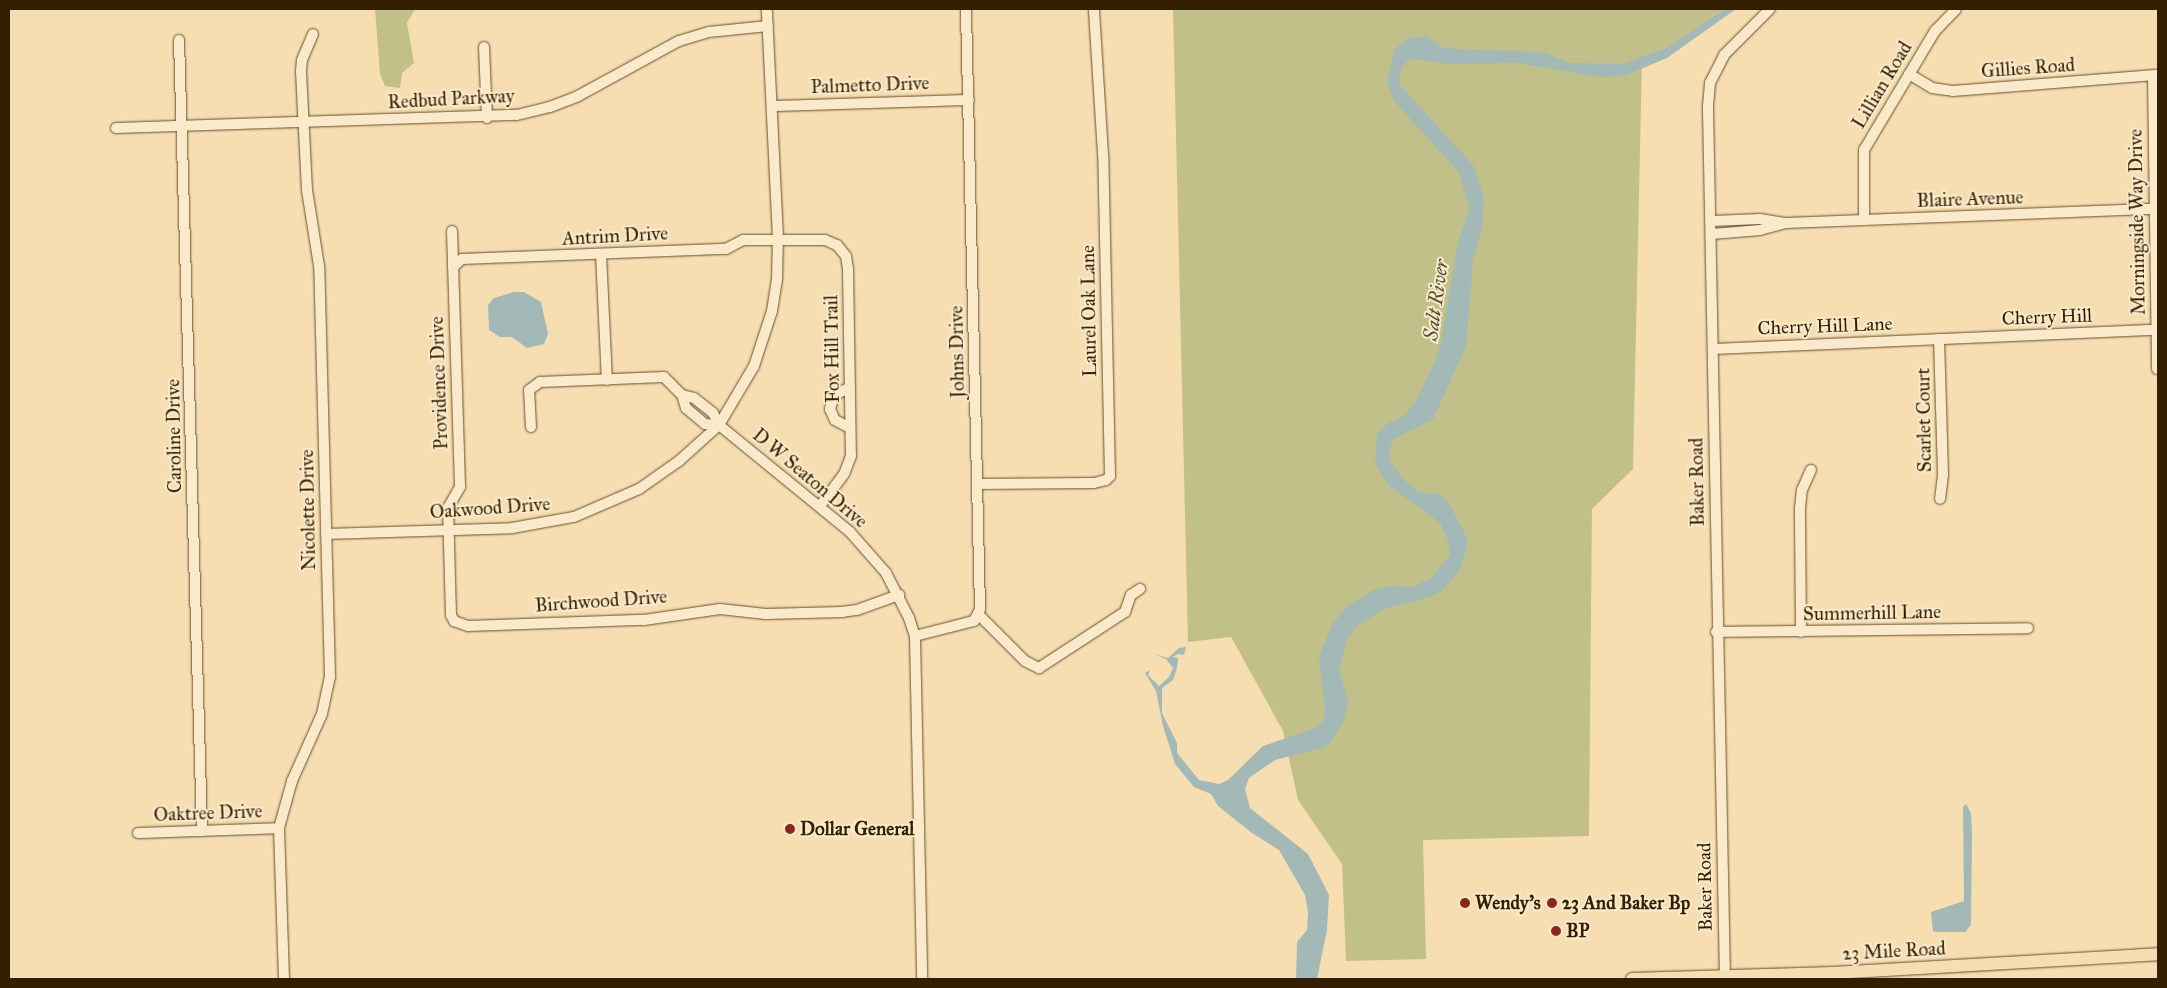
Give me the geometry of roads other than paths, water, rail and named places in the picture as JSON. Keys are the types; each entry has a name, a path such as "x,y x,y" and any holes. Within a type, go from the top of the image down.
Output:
{"main road":[{"name":"23 Mile Road","path":"1632,979 1725,978 1833,973 2158,954"}],"street":[{"path":"719,425 746,382 764,338 774,299 778,238 767,9"},
{"name":"Laurel Oak Lane","path":"977,484 1094,483 1103,482 1110,476 1103,154 1094,9"},
{"name":"Baker Road","path":"1725,978 1716,632 1710,83 1724,55 1770,9"},
{"name":"Lillian Road","path":"1864,220 1864,150 1935,31 1956,9"},
{"name":"Johns Drive","path":"966,14 979,615"},
{"name":"Redbud Parkway","path":"116,128 183,128 304,122 487,118 550,107 687,38 716,30 768,26"},
{"name":"Nicolette Drive","path":"284,979 279,828 287,793 317,727 329,689 319,266 307,190 302,60 313,34"},
{"name":"Caroline Drive","path":"179,40 202,831"},
{"path":"484,47 487,118"},
{"name":"Gillies Road","path":"1909,74 1932,88 1953,91 2155,76"},
{"name":"Morningside Way Drive","path":"2155,76 2157,369"},
{"name":"Palmetto Drive","path":"773,106 969,100"},
{"name":"Blaire Avenue","path":"1712,221 1760,220 1786,223 2155,209"},
{"name":"Blaire Avenue","path":"1712,234 1760,230 1786,223"},
{"name":"Providence Drive","path":"449,530 448,508 460,487 452,232"},
{"name":"Antrim Drive","path":"453,267 462,260 726,249 743,240 778,238"},
{"name":"Fox Hill Trail","path":"778,238 830,241 846,256 850,387 849,464 820,506"},
{"path":"601,254 607,380"},
{"name":"Cherry Hill","path":"1939,339 2156,330"},
{"name":"Cherry Hill Lane","path":"1713,349 1939,339"},
{"name":"Scarlet Court","path":"1939,339 1943,475 1940,499"},
{"name":"D W Seaton Drive","path":"531,427 529,390 535,384 664,377 682,395 694,398 713,413 719,425 820,506 866,548 899,595 915,636 922,979"},
{"path":"850,387 834,396 830,408 835,420 850,428"},
{"name":"Oakwood Drive","path":"326,534 533,526 591,511 639,489 679,461 719,425"},
{"path":"1801,632 1800,508 1802,490 1811,470"},
{"name":"Birchwood Drive","path":"449,530 451,615 454,621 468,626 644,620 720,608 766,614 850,611 899,595"},
{"path":"915,636 974,620 979,615 1029,665 1039,668 1125,612 1131,595 1140,589"},
{"name":"Summerhill Lane","path":"1716,632 2028,628"},
{"name":"Oaktree Drive","path":"138,833 279,828"}],"water":[{"path":"1725,9 1736,9 1667,58 1624,76 1598,77 1517,63 1448,64 1416,59 1409,60 1401,67 1399,84 1473,165 1484,198 1482,227 1473,259 1466,346 1433,419 1393,439 1389,452 1390,461 1402,478 1419,492 1439,494 1449,503 1467,538 1466,551 1459,571 1442,591 1430,597 1386,608 1358,625 1347,639 1339,669 1348,700 1344,720 1330,743 1322,748 1275,760 1249,778 1245,789 1250,808 1308,854 1329,895 1327,930 1317,979 1296,979 1297,942 1307,930 1308,912 1305,895 1279,850 1252,833 1218,806 1211,794 1194,787 1175,764 1163,726 1156,691 1145,673 1150,670 1148,675 1159,686 1169,677 1173,668 1166,659 1155,654 1168,658 1179,648 1186,647 1184,655 1178,654 1173,657 1178,658 1177,668 1173,680 1162,688 1162,713 1177,743 1177,753 1199,780 1219,784 1228,780 1263,746 1316,728 1323,721 1325,710 1319,656 1333,623 1347,607 1373,590 1391,586 1412,587 1430,579 1450,555 1447,537 1440,523 1387,484 1375,462 1377,435 1387,424 1404,416 1415,403 1434,364 1441,343 1458,242 1470,208 1458,171 1394,101 1387,83 1394,50 1407,39 1427,36 1441,47 1454,49 1542,52 1570,63 1623,64 1666,48"},
{"path":"514,292 524,292 541,302 548,334 544,344 527,348 512,337 500,337 489,330 488,305 494,298"},
{"path":"1966,804 1971,813 1972,834 1971,925 1965,932 1937,932 1933,931 1931,912 1964,901 1963,807"}],"place":[{"name":"Dollar General","path":"790,829"},
{"name":"Wendy's","path":"1465,903"},
{"name":"23 And Baker Bp","path":"1552,903"},
{"name":"BP","path":"1556,931"}],"water label":[{"name":"Salt River","path":"1436,300"}]}
